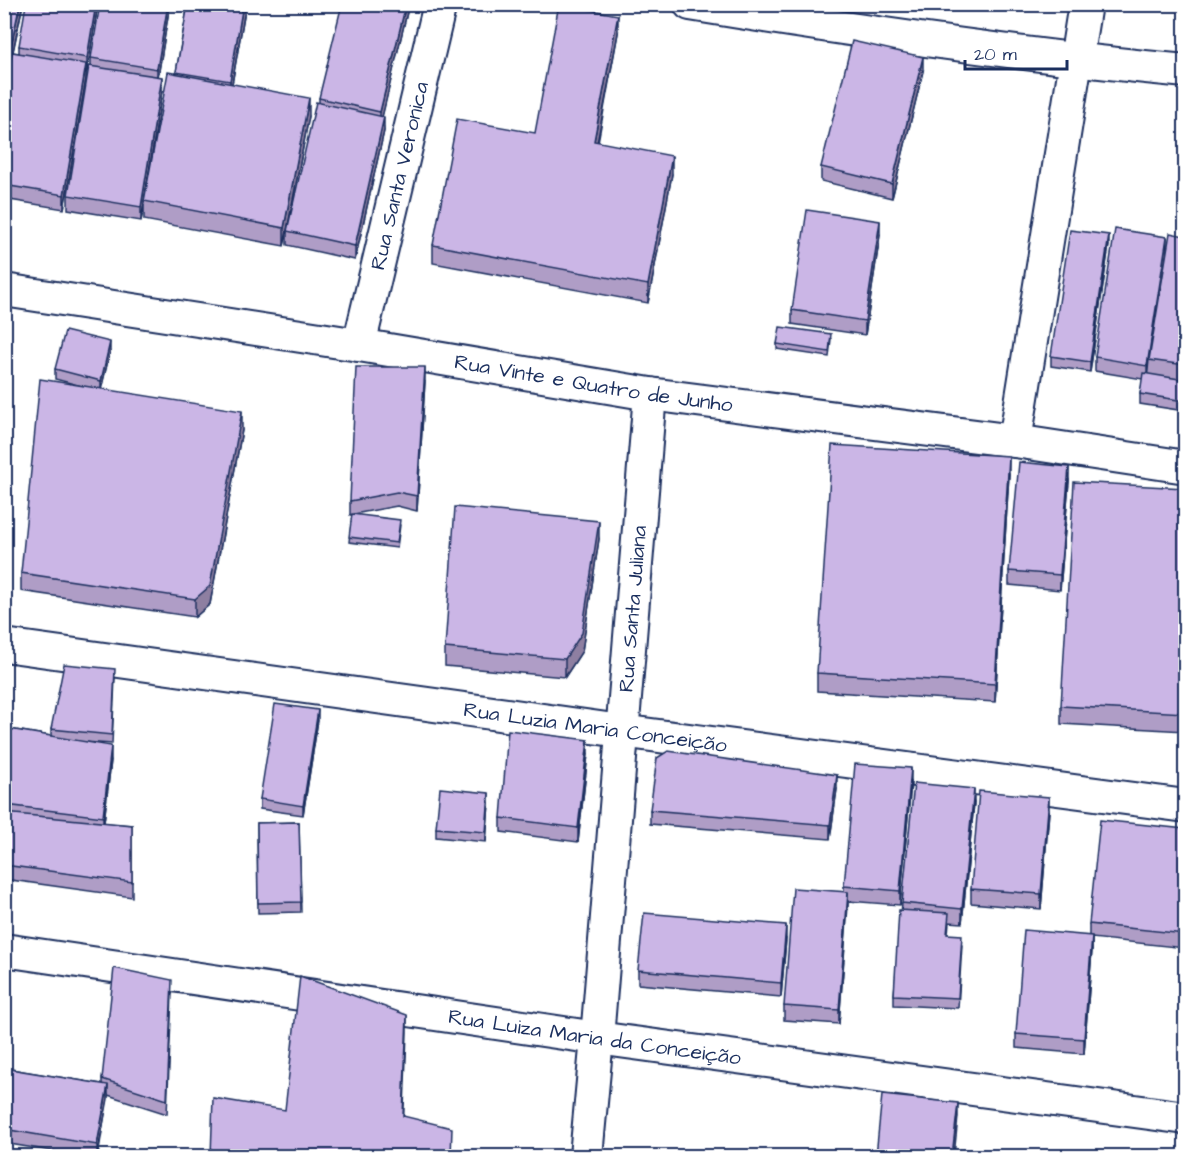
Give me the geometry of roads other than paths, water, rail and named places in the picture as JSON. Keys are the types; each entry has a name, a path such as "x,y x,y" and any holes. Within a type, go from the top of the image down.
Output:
{"street":[{"name":"Rua Santa Veronica","path":"359,345 440,4"},
{"path":"690,4 787,20 1076,60 1185,71"},
{"path":"1015,441 1085,4"},
{"name":"Rua Vinte e Quatro de Junho","path":"4,290 359,345 650,394 1015,441 1185,467"},
{"name":"Rua Santa Juliana","path":"586,1156 650,394"},
{"name":"Rua Luzia Maria Conceição","path":"4,645 621,731 1185,806"},
{"name":"Rua Luiza Maria da Conceição","path":"4,950 597,1038 1185,1118"}]}
